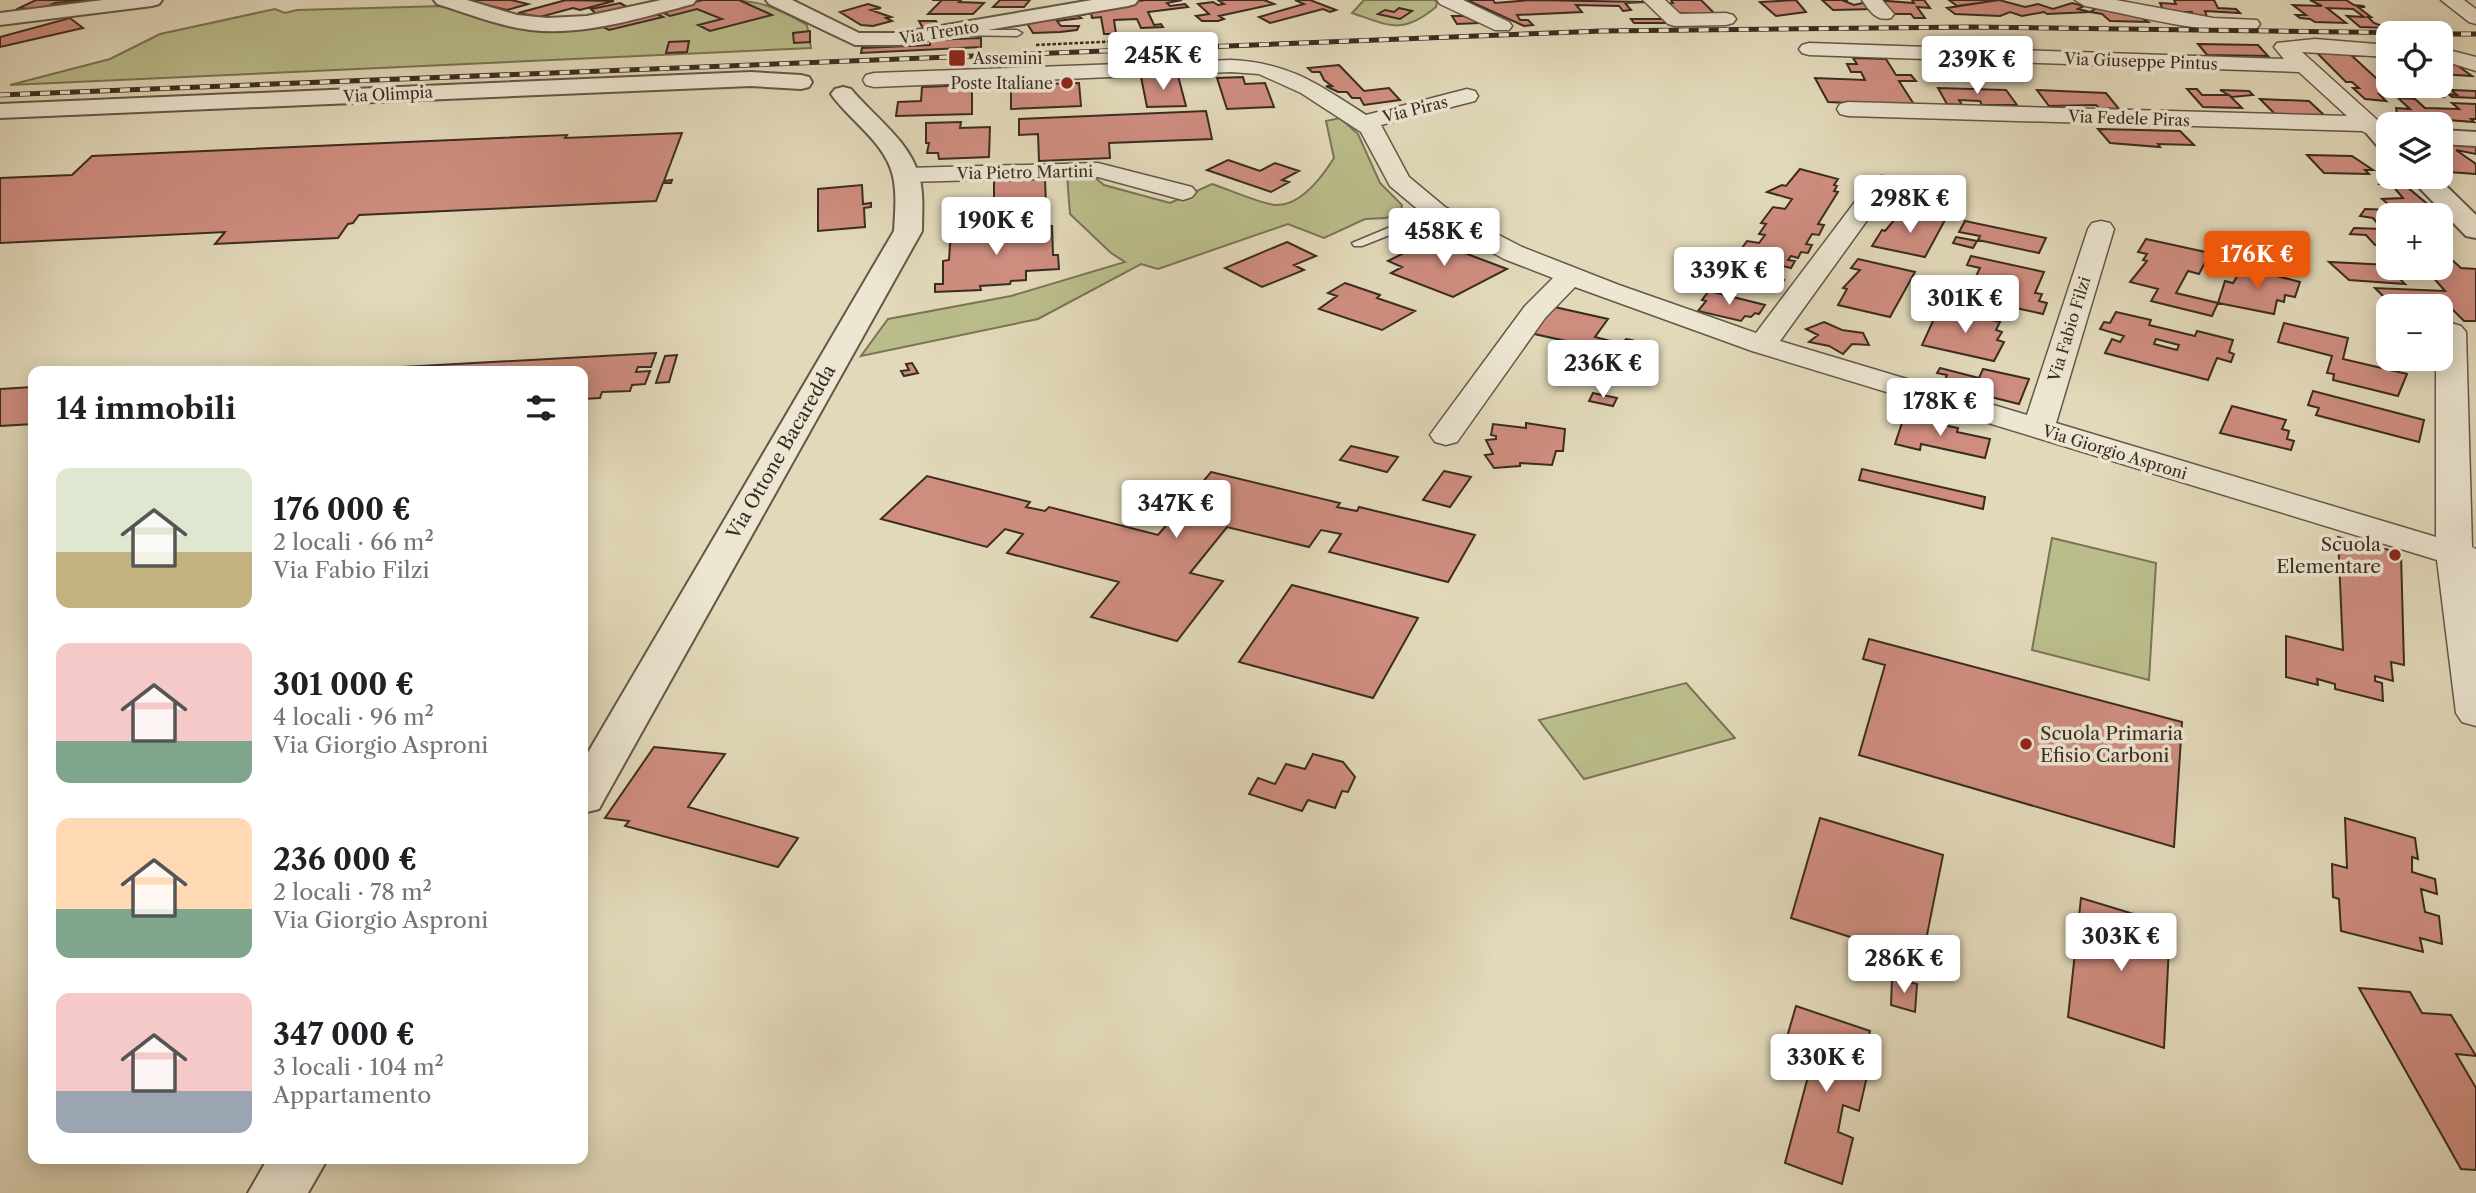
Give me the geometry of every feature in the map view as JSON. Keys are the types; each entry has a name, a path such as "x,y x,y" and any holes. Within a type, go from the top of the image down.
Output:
{"street":[{"path":"0,19 152,0"},
{"path":"444,0 528,23 567,24 686,0"},
{"name":"Via Trento","path":"776,0 855,39 873,41 900,39 1128,0"},
{"path":"1447,0 1502,26"},
{"path":"1653,0 1675,20 1726,19"},
{"path":"2085,0 2158,7 2213,24 2253,17"},
{"path":"2451,0 2476,18"},
{"path":"2376,50 2283,45 2376,130"},
{"name":"Via Giuseppe Pintus","path":"1809,49 2305,66"},
{"path":"2453,56 2476,65"},
{"name":"Via Giorgio Asproni","path":"821,89 874,80 1231,66 1261,68 1309,88 1371,128 1399,181 1436,212 1513,253 1762,345 2465,557"},
{"name":"Via Olimpia","path":"0,111 751,79 821,89"},
{"name":"Via Ottone Bacaredda","path":"588,789 908,231 906,174 885,138 821,89"},
{"name":"Via Piras","path":"1362,122 1467,96"},
{"name":"Via Fedele Piras","path":"1849,109 2376,134"},
{"path":"2453,138 2476,139"},
{"name":"Via Pietro Martini","path":"906,174 1098,170 1183,192"},
{"path":"1762,345 1882,183"},
{"path":"2434,189 2476,230"},
{"name":"Via Fabio Filzi","path":"2038,429 2101,229"},
{"path":"1446,435 1535,312 1571,276"},
{"path":"2453,364 2476,713"},
{"path":"276,1193 296,1164"}],"lane":[{"path":"900,39 973,32 1017,33"},
{"path":"1358,243 1436,212"}],"green space":[{"path":"703,0 746,1 769,6 807,25 811,48 10,85 110,59 160,34 275,9 285,13 297,10 444,6 532,26"},
{"path":"1364,0 1437,1 1436,7 1414,22 1396,25 1352,13"},
{"path":"1340,118 1358,134 1380,183 1402,205 1401,211 1386,218 1365,219 1324,238 1288,224 1158,269 1141,264 1038,319 861,356 888,319 1011,296 1125,262 1111,253 1070,214 1067,175 1092,175 1104,185 1170,203 1212,184 1262,202 1285,204 1310,189 1334,158 1326,121"},
{"path":"2052,538 2156,563 2149,680 2032,650"},
{"path":"1686,683 1735,738 1584,779 1539,720"}],"building":[{"path":"36,0 93,0 55,3 40,10 19,8"},
{"path":"465,0 511,0 528,4 507,10"},
{"path":"566,0 614,1 540,17 518,13"},
{"path":"703,0 739,0 772,15 710,31 698,25 722,19 697,9 670,16 658,10"},
{"path":"942,0 984,3 973,14 928,14"},
{"path":"1000,0 1030,0 1024,7 993,7"},
{"path":"1145,0 1182,0 1167,3 1170,6 1185,4 1188,7 1148,12 1154,25 1161,24 1163,27 1141,28 1137,19 1114,20 1116,34 1104,34 1101,17 1092,18 1091,13 1078,16 1081,18 1057,21 1061,26 1079,26 1077,30 1060,32 1033,33 1025,20"},
{"path":"1224,0 1264,0 1274,4 1219,16 1224,19 1218,21 1202,21 1196,16 1209,14 1198,4 1213,2 1218,5 1224,4 1219,1"},
{"path":"1295,0 1310,0 1336,10 1330,12 1323,9 1270,23 1259,17 1304,4"},
{"path":"1467,0 1493,0 1495,3 1531,0 1647,2 1625,3 1631,10 1623,11 1619,6 1576,5 1582,12 1517,15 1520,20 1528,20 1533,25 1524,26"},
{"path":"1671,0 1701,0 1715,14 1672,13 1663,4 1673,3"},
{"path":"1796,0 1806,12 1776,16 1760,2"},
{"path":"1822,0 1848,0 1844,1 1854,5 1867,2 1874,9 1833,10"},
{"path":"1874,0 1914,3 1912,0 1924,0 1930,8 1917,7 1925,18 1914,18 1911,14 1886,14"},
{"path":"1949,0 1991,0 1993,1 1957,6"},
{"path":"1999,0 2025,7 2038,4 2053,9 2072,3 2084,6 2078,9 2090,12 2044,12 2022,16 2010,12 2000,16 1955,14 1947,8"},
{"path":"2174,0 2214,0 2218,8 2236,9 2240,13 2205,11 2208,20 2194,17 2192,12 2164,12 2160,3 2176,4"},
{"path":"2310,0 2346,0 2363,6 2365,7 2358,7 2371,17 2368,17 2376,24 2376,28 2360,27 2347,16 2364,17 2353,9 2327,8 2346,23 2315,22 2296,15 2306,15 2293,5 2322,6"},
{"path":"620,3 631,9 598,16 591,9"},
{"path":"868,4 881,8 871,10 891,17 886,18 892,21 873,26 861,25 840,12"},
{"path":"2102,5 2113,7 2112,12 2134,13 2148,22 2110,21 2102,14 2090,12"},
{"path":"1399,8 1412,11 1400,19 1378,14 1385,10 1394,12"},
{"path":"652,12 663,17 609,30 599,25"},
{"path":"1452,16 1464,16 1480,23 1457,24"},
{"path":"70,18 83,28 0,47 0,37"},
{"path":"1631,19 1664,19 1666,23 1634,23"},
{"path":"919,21 936,21 940,29 924,30"},
{"path":"810,31 810,42 794,43 793,33"},
{"name":"Assemini","path":"981,38 981,47 861,53 862,48 930,45 930,40"},
{"path":"689,41 687,52 666,53 669,42"},
{"path":"2198,44 2258,45 2268,56 2207,55"},
{"path":"2312,48 2358,52 2362,56 2351,55 2376,78 2376,98 2386,101 2365,99 2353,88 2359,88 2352,82 2346,82"},
{"path":"1853,58 1886,59 1896,75 1911,75 1916,81 1899,81 1915,106 1828,102 1815,78 1865,80 1861,72 1851,72 1847,64 1857,64"},
{"path":"2453,63 2454,63 2472,76 2453,75"},
{"path":"1339,65 1364,91 1389,88 1400,100 1364,105 1360,98 1352,98 1347,92 1338,92 1326,86 1332,86 1324,80 1320,72 1312,72 1308,68"},
{"path":"1178,76 1186,106 1147,107 1141,77"},
{"path":"1243,77 1245,84 1265,83 1274,107 1227,109 1217,78"},
{"path":"1079,83 1081,106 1011,109 1011,85"},
{"path":"972,85 972,114 896,116 898,102 921,101 922,87"},
{"path":"1938,88 2006,90 2017,105 1982,105 1980,101 1959,100 1962,105 1947,104"},
{"path":"2187,89 2197,89 2202,95 2229,95 2242,108 2203,107"},
{"path":"2037,90 2106,93 2119,109 2099,108 2096,105 2049,106"},
{"path":"2220,90 2249,91 2253,95 2232,97"},
{"path":"2453,90 2476,91 2476,98 2453,97 2453,95 2457,95"},
{"path":"2398,98 2415,99 2425,108 2459,109 2452,103 2476,104 2476,119 2471,119 2474,122 2453,120 2453,112 2397,112 2396,108 2410,109"},
{"path":"2260,99 2309,101 2326,117 2276,115"},
{"path":"1206,111 1212,139 1109,143 1110,158 1039,161 1038,134 1019,135 1019,119"},
{"path":"961,122 960,128 990,127 989,157 939,159 938,153 927,153 929,143 926,143 926,123"},
{"path":"2098,129 2180,131 2194,145 2158,144 2160,147 2110,143"},
{"path":"682,133 664,181 672,180 671,183 663,183 656,201 359,215 338,238 215,244 225,232 0,243 0,178 72,175 92,156 567,135 565,138"},
{"path":"2453,142 2476,143 2476,154 2456,150 2476,164 2476,174 2453,172"},
{"path":"2307,155 2352,156 2373,170 2365,170 2369,174 2324,173"},
{"path":"1228,160 1260,171 1275,163 1299,171 1282,180 1289,182 1271,192 1207,170"},
{"path":"1800,169 1838,179 1834,191 1838,192 1818,224 1824,225 1819,235 1812,234 1806,244 1812,245 1808,253 1801,252 1798,258 1791,256 1788,260 1795,261 1791,268 1783,266 1776,278 1784,280 1778,290 1724,277 1722,281 1698,276 1709,262 1729,266 1747,241 1759,243 1765,235 1759,234 1766,224 1761,223 1773,207 1785,209 1792,199 1767,192 1782,185 1786,186"},
{"path":"1045,179 1046,206 994,208 994,181"},
{"path":"862,185 863,204 871,203 871,207 864,208 865,227 818,231 818,189"},
{"path":"2395,189 2409,189 2426,203 2387,203 2382,199 2403,198"},
{"path":"2365,209 2376,209 2376,222 2373,218 2360,216"},
{"path":"1900,213 1945,220 1925,257 1872,246 1882,230 1885,231"},
{"path":"1965,221 2046,238 2039,253 1978,240 1980,236 1959,232"},
{"path":"1052,226 1053,255 1058,255 1059,269 1026,271 1026,280 980,286 981,290 935,292 935,284 943,284 943,261 949,260 951,230"},
{"path":"2354,228 2376,229 2376,245 2366,235 2350,234"},
{"path":"1956,237 1977,241 1973,248 1953,243"},
{"path":"2146,239 2210,253 2199,274 2188,271 2176,293 2218,303 2212,316 2151,301 2158,289 2130,282 2147,261 2143,260 2147,254 2138,252"},
{"path":"1430,240 1507,269 1453,297 1391,273 1402,267 1388,261"},
{"path":"1287,242 1316,256 1294,265 1304,270 1262,287 1225,268"},
{"path":"1971,256 2044,272 2035,293 2042,294 2039,301 2047,303 2043,314 1966,297 1980,268 1967,265"},
{"path":"1858,259 1915,272 1890,317 1838,305 1847,289 1843,288 1860,270 1851,268"},
{"path":"2453,261 2461,268 2476,269 2476,321 2464,321 2453,310 2453,294 2381,294 2375,288 2445,291 2435,280 2453,280"},
{"path":"2329,262 2376,264 2376,280 2401,280 2405,284 2349,280"},
{"path":"2243,267 2300,282 2295,297 2285,295 2284,302 2277,300 2274,314 2218,303 2225,281 2233,283"},
{"path":"1345,283 1415,311 1382,330 1319,309 1337,296 1328,293"},
{"path":"1709,291 1765,305 1759,314 1745,316 1741,321 1698,311 1706,301 1702,300"},
{"path":"1550,306 1608,319 1595,337 1622,344 1626,339 1632,340 1630,343 1633,344 1614,374 1579,366 1572,375 1550,370 1570,342 1530,333"},
{"path":"1939,308 2000,322 1996,330 2002,332 1997,340 2004,342 1994,361 1922,345"},
{"path":"2116,312 2151,320 2149,325 2195,336 2197,331 2233,340 2229,352 2234,354 2231,362 2217,358 2208,380 2105,353 2112,339 2120,342 2124,336 2100,329 2104,322 2110,323","holes":["2156,339 2179,345 2177,350 2154,344"]},
{"path":"1824,322 1842,330 1863,333 1869,345 1852,344 1843,354 1829,346 1809,342 1818,335 1806,329"},
{"path":"2284,323 2348,338 2343,359 2376,367 2376,371 2407,374 2398,396 2333,380 2334,374 2327,373 2332,356 2278,342"},
{"path":"656,353 651,367 638,367 636,372 650,371 645,384 632,385 630,391 602,392 600,398 588,399 588,366 420,366"},
{"path":"677,355 669,382 656,383 665,356"},
{"path":"912,363 918,373 904,376 901,371 909,370 906,364"},
{"path":"1940,368 1979,378 1983,369 2029,379 2019,404 1983,395 1984,393 1942,386 1947,375 1937,373"},
{"path":"28,387 28,424 0,426 0,389"},
{"path":"2313,391 2424,420 2419,442 2316,415 2319,408 2308,405"},
{"path":"1593,393 1617,398 1613,406 1589,401"},
{"path":"2232,406 2286,420 2282,429 2289,431 2287,439 2294,441 2291,450 2220,433"},
{"path":"1904,417 1958,428 1957,432 1990,439 1985,458 1921,444 1920,450 1895,444"},
{"path":"1526,423 1565,429 1563,451 1556,451 1552,465 1520,463 1520,466 1494,468 1485,455 1493,454 1486,440 1496,439 1496,436 1491,435 1493,424 1526,428"},
{"path":"1351,446 1398,457 1387,472 1340,460"},
{"path":"1862,469 1985,497 1983,509 1859,480"},
{"path":"1444,471 1471,477 1450,507 1423,500"},
{"path":"1211,472 1340,503 1337,507 1357,511 1359,507 1475,535 1448,582 1329,552 1341,534 1321,530 1309,547 1227,527 1190,573 1223,581 1177,641 1091,617 1119,582 1007,553 1023,534 1005,529 987,547 881,519 927,476 1030,502 1026,507 1045,511 1049,507 1158,535 1176,514 1153,508 1159,502 1145,499 1162,481 1197,489"},
{"path":"2338,537 2401,553 2404,665 2391,662 2393,681 2375,676 2375,681 2382,683 2383,701 2335,689 2335,684 2317,679 2318,685 2286,677 2286,636 2343,650"},
{"path":"1292,585 1418,618 1373,698 1239,662"},
{"path":"1869,639 2182,722 2174,847 1859,755 1885,665 1863,659"},
{"path":"654,747 725,754 688,807 798,838 778,867 625,826 629,821 605,818"},
{"path":"1313,754 1343,762 1355,777 1348,792 1342,791 1335,808 1308,800 1302,811 1249,794 1258,778 1275,784 1286,764 1305,769"},
{"path":"1820,818 1943,855 1922,960 1791,918"},
{"path":"2345,818 2415,838 2418,859 2412,857 2412,872 2435,879 2437,894 2421,889 2425,912 2439,916 2442,944 2420,938 2423,952 2341,931 2339,899 2333,897 2332,864 2347,868"},
{"path":"2081,898 2170,925 2164,1048 2068,1017"},
{"path":"1892,978 1917,984 1915,1012 1891,1005"},
{"path":"2359,988 2410,992 2422,1013 2451,1015 2476,1056 2456,1054 2476,1088 2476,1170 2461,1169"},
{"path":"1796,1006 1870,1031 1860,1069 1868,1072 1859,1111 1843,1105 1838,1132 1853,1138 1842,1184 1785,1163 1814,1054 1841,1064 1845,1045 1817,1036 1812,1054 1785,1044"}],"railway":[{"path":"0,95 1602,31 1970,27 2376,32"},
{"path":"2453,34 2476,34"}],"place":[{"name":"Assemini","path":"957,58"},
{"name":"Poste Italiane","path":"1067,83"},
{"name":"Scuola Elementare","path":"2395,555"},
{"name":"Scuola Primaria Efisio Carboni","path":"2026,744"}]}
